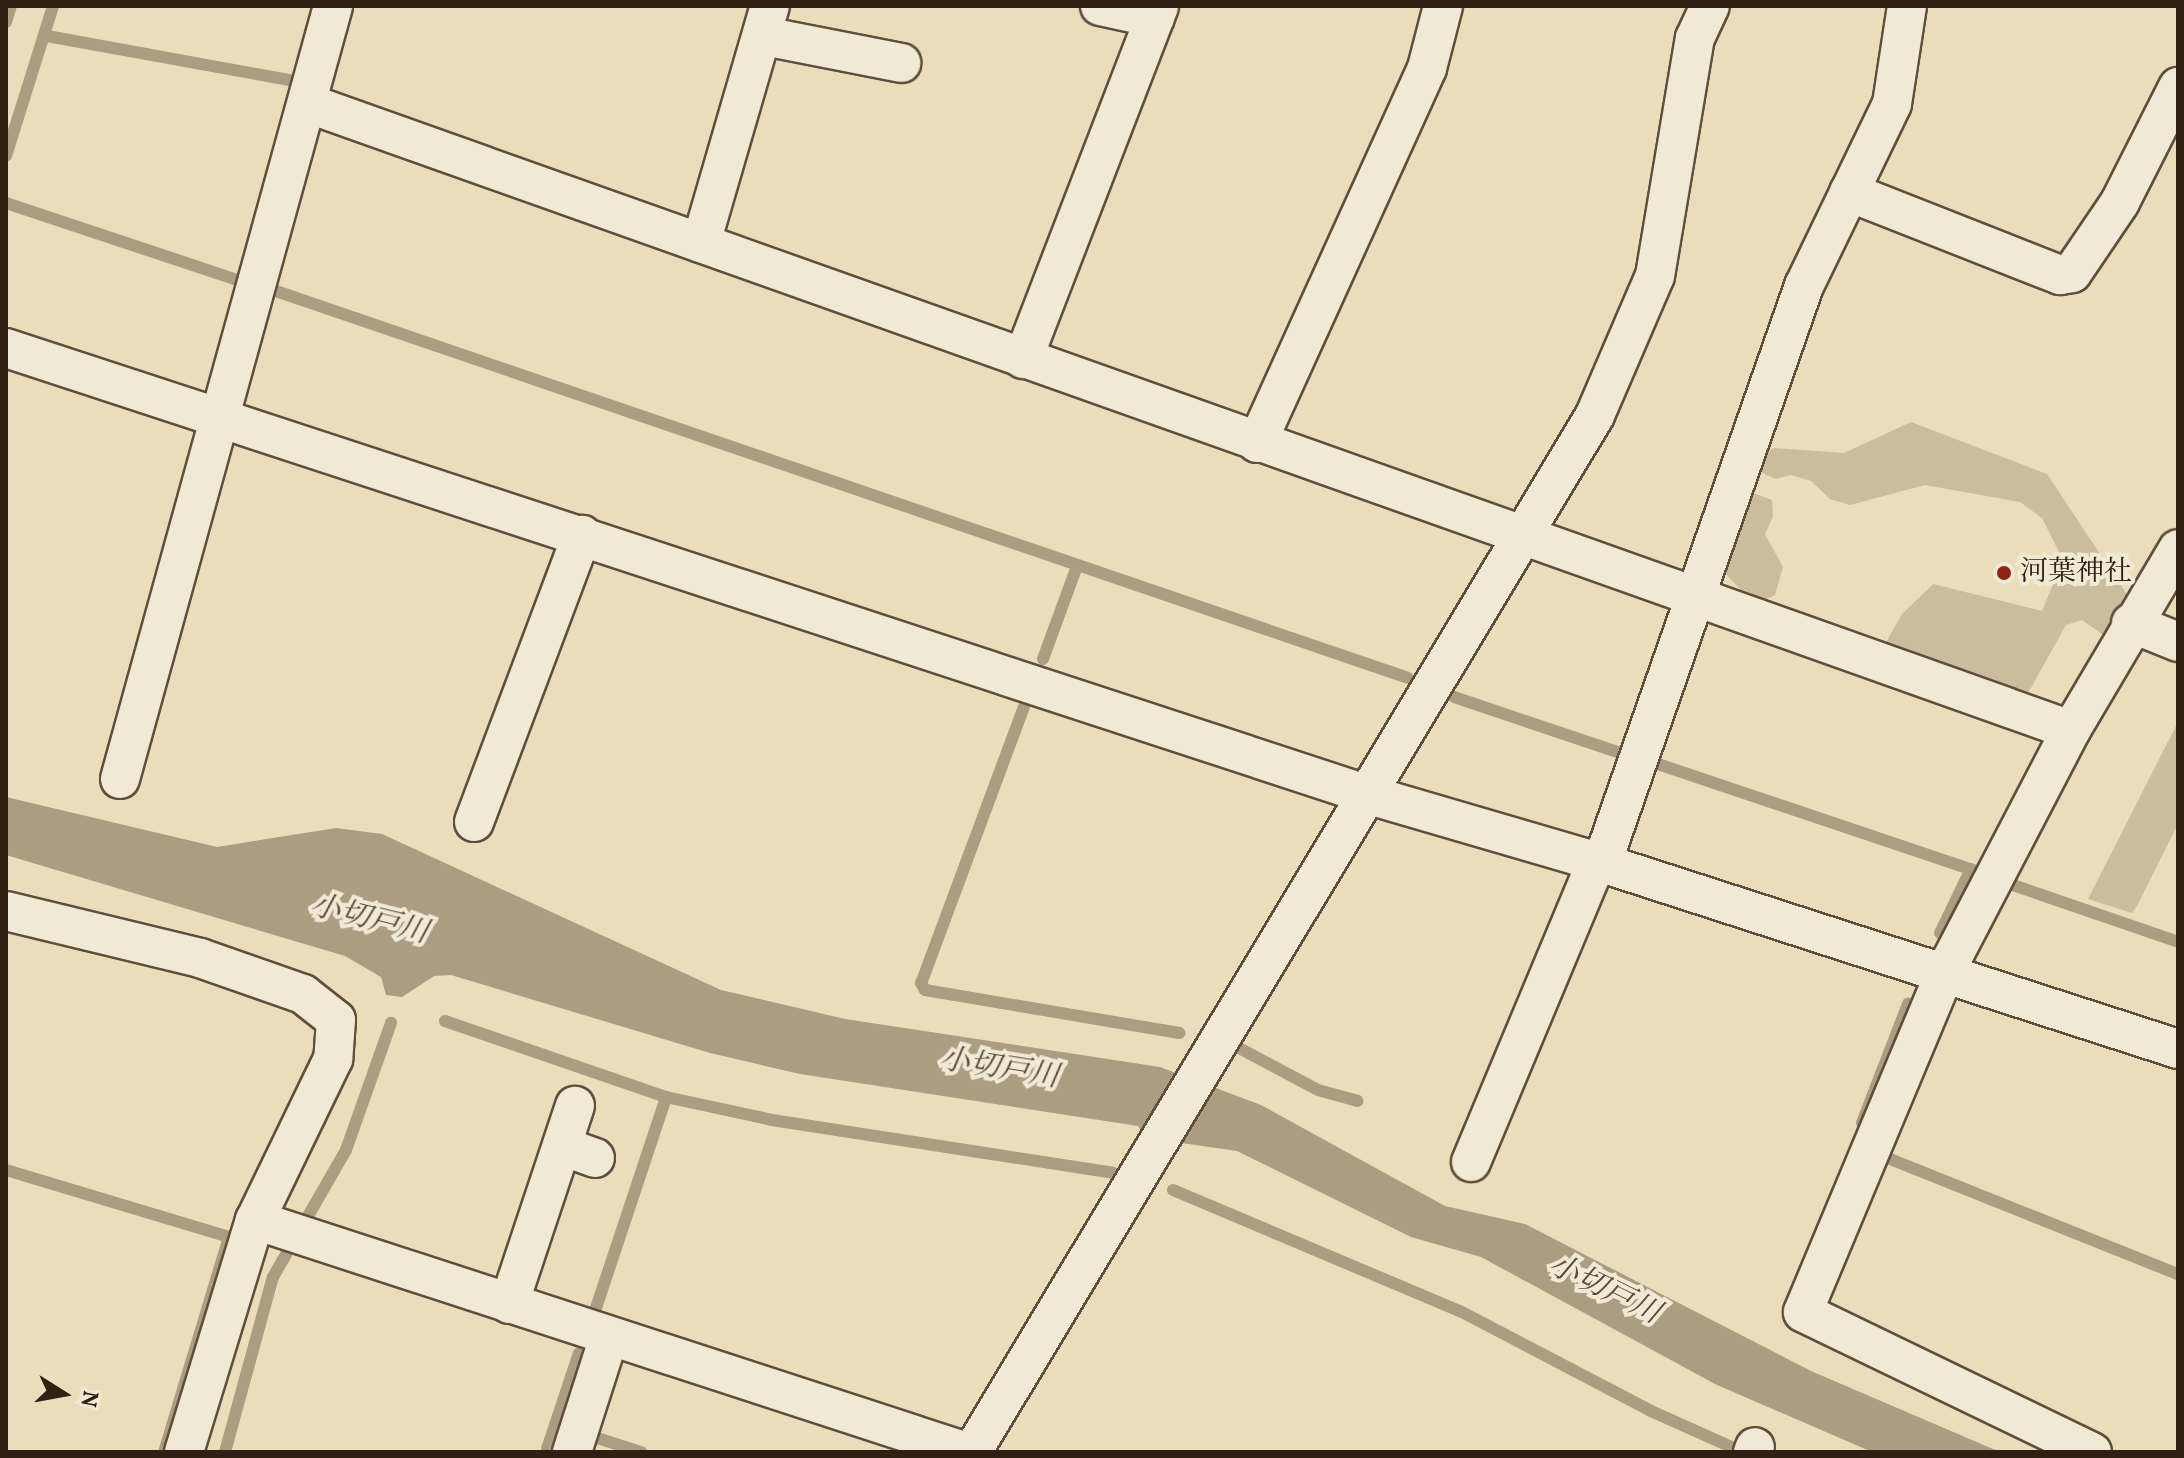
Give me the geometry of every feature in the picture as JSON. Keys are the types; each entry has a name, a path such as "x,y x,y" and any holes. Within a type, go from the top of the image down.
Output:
{"street":[{"path":"120,779 217,415 333,6"},
{"path":"1023,359 1157,12 1100,6"},
{"path":"1257,443 1427,68 1443,6"},
{"path":"282,1229 969,1452 1595,415 1655,276 1695,38 1710,6"},
{"path":"1471,1162 1599,862 1699,598 1804,286 1892,104 1907,6"},
{"path":"701,243 767,21 901,63"},
{"path":"1849,192 2060,275 2072,273 2120,202 2178,87"},
{"path":"307,103 1523,538 2071,730"},
{"path":"6,348 1366,794 1599,862 2178,1049"},
{"path":"474,822 582,535"},
{"path":"2092,1452 1803,1312 1945,972 2071,730 2131,623 2178,549"},
{"path":"2131,623 2178,642"},
{"path":"6,911 200,958 303,994 336,1020 333,1059 282,1229 184,1452"},
{"path":"509,1304 579,1152 575,1106"},
{"path":"572,1452 609,1337"}],"shaded area":[{"path":"1911,422 2047,474 2128,596 2106,637 2082,620 2066,625 2027,695 1881,651 1902,614 1933,584 2042,611 2063,560 2042,518 2020,502 1925,485 1850,505 1830,499 1811,481 1791,475 1775,479 1759,471 1758,459 1774,448 1844,453"},
{"path":"1742,489 1772,500 1773,517 1765,534 1783,567 1775,595 1764,600 1743,592 1721,569"},
{"path":"2178,722 2178,824 2138,904 2132,913 2088,899"}],"water":[{"name":"小切戸川","path":"6,797 217,847 336,828 382,834 721,990 845,1019 1160,1067 1261,1105 1445,1206 1525,1224 1811,1371 2000,1452 1872,1452 1715,1384 1481,1257 1411,1237 1237,1151 1147,1138 1138,1126 800,1074 710,1053 451,975 434,976 402,997 386,995 381,977 345,956 6,855"}],"waterway":[{"path":"6,22 11,6"},
{"path":"6,156 53,6"},
{"path":"47,36 290,80"},
{"path":"6,203 235,279"},
{"path":"273,290 1408,678"},
{"path":"1043,659 1077,566"},
{"path":"1454,697 1626,755"},
{"path":"1025,704 921,983 925,990 1179,1033"},
{"path":"1655,763 1976,871"},
{"path":"1940,933 1971,869"},
{"path":"2010,884 2178,942"},
{"path":"1862,1123 1908,1004"},
{"path":"445,1021 666,1097 772,1120 1113,1173"},
{"path":"225,1452 273,1277 346,1150 391,1023"},
{"path":"1239,1048 1318,1090 1358,1101"},
{"path":"596,1308 666,1097"},
{"path":"1890,1159 2178,1274"},
{"path":"6,1170 229,1237 164,1452"},
{"path":"1173,1190 1460,1311 1651,1411 1736,1449"},
{"path":"547,1449 579,1353"},
{"path":"588,1435 641,1452"}],"place":[{"name":"河葉神社","path":"2004,573"}]}
